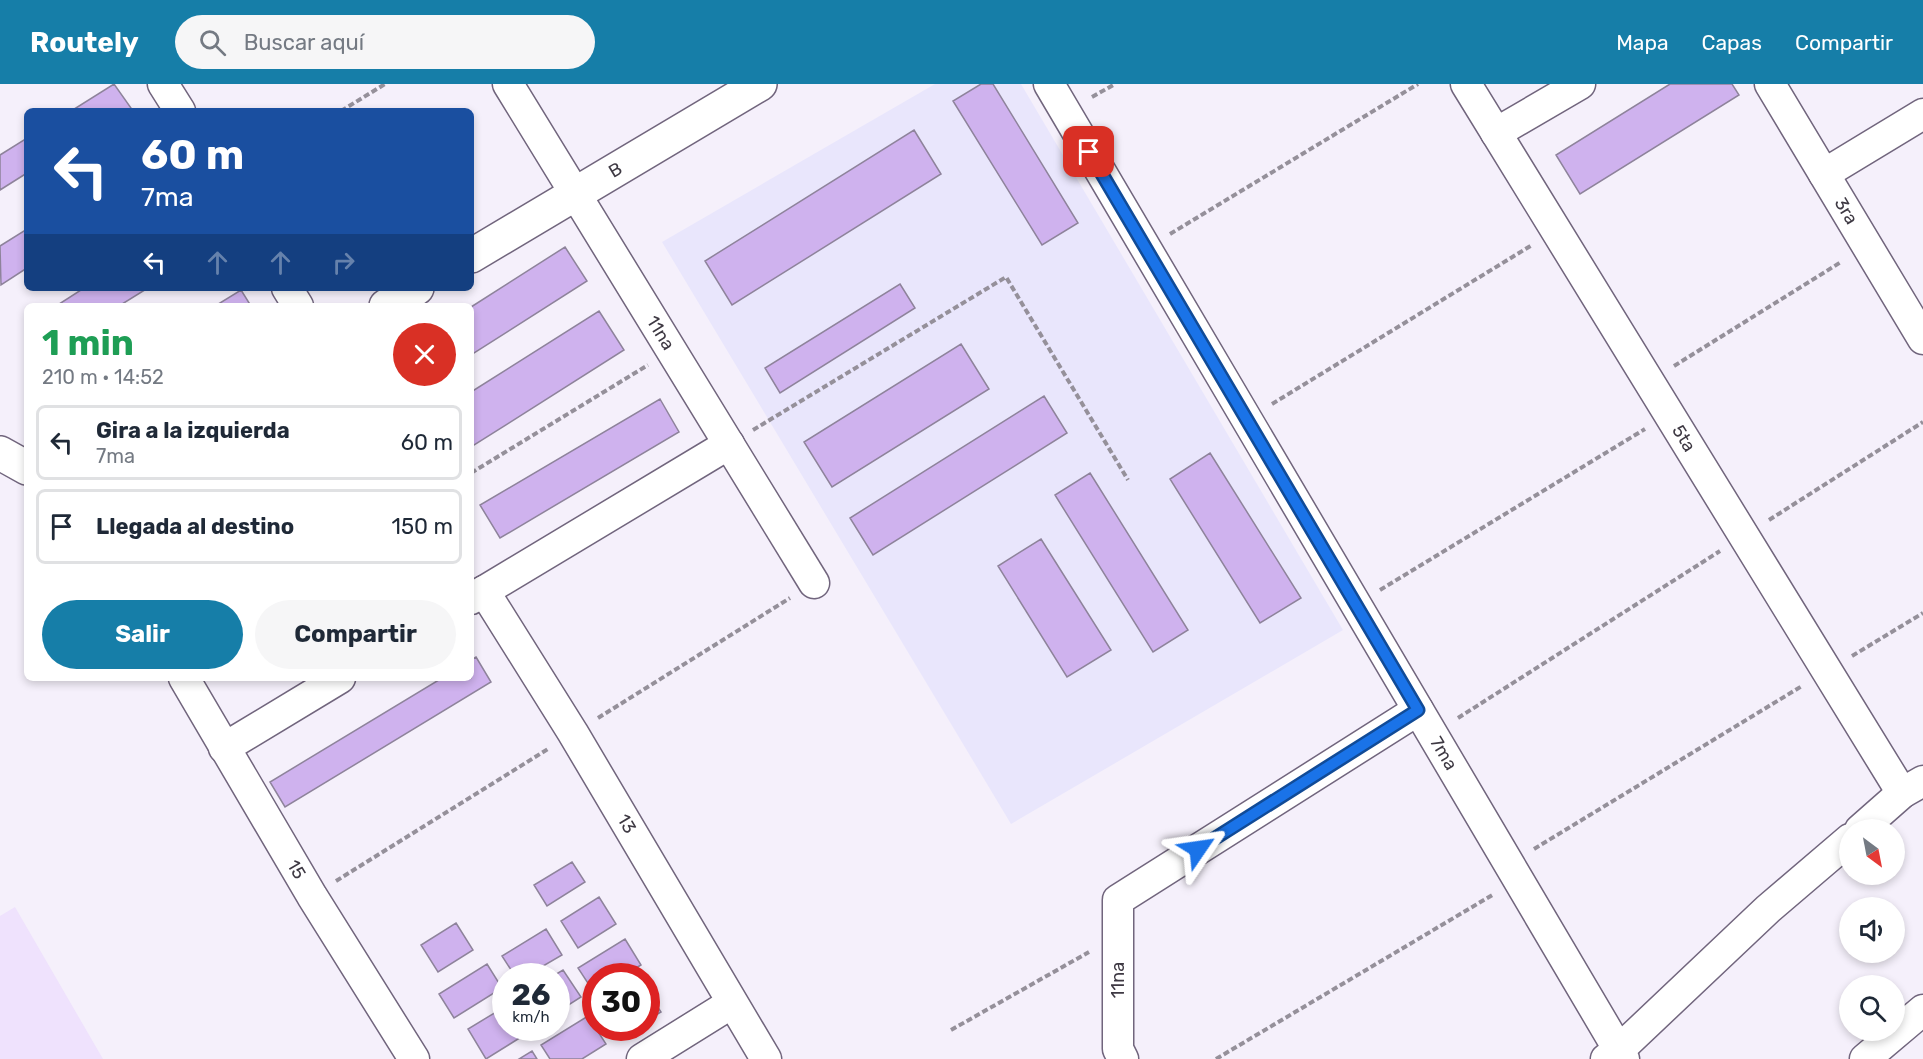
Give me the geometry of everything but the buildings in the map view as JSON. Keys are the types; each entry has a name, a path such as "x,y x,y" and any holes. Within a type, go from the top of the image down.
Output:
{"street":[{"path":"163,84 178,108"},
{"name":"11na","path":"508,84 814,583"},
{"name":"B","path":"474,254 760,84"},
{"name":"7ma","path":"1049,84 1514,872 1616,1056"},
{"name":"5ta","path":"1466,84 1827,671 1912,787"},
{"path":"1496,133 1580,84"},
{"name":"3ra","path":"1770,84 1868,246 1920,326"},
{"path":"1824,174 1923,114"},
{"path":"391,303 412,291"},
{"path":"478,595 729,444"},
{"path":"0,453 24,466"},
{"name":"13","path":"478,595 573,733 766,1059"},
{"name":"15","path":"186,681 224,748 414,1059"},
{"path":"224,748 335,681"},
{"name":"11na","path":"1123,1059 1118,1049 1118,900 1426,722"},
{"path":"1873,819 1912,787"},
{"path":"1616,1056 1768,909 1839,848"},
{"path":"642,1059 732,1004"},
{"path":"1865,1059 1923,1010"}],"path":[{"path":"346,108 385,84"},
{"path":"1146,249 1418,84"},
{"path":"1246,419 1555,230"},
{"path":"1648,382 1868,246"},
{"path":"729,444 1006,277 1128,480"},
{"path":"474,471 671,351"},
{"path":"1356,604 1669,414"},
{"path":"1426,722 1744,536 1923,422"},
{"path":"1216,1059 1923,612"},
{"path":"951,1030 1118,936"}],"shaded area":[{"path":"935,84 1021,84 1343,630 1011,824 662,242"},
{"path":"15,907 103,1059 0,1059 0,916"}],"route":[{"path":"1089,152 1418,710 1198,849"}]}
